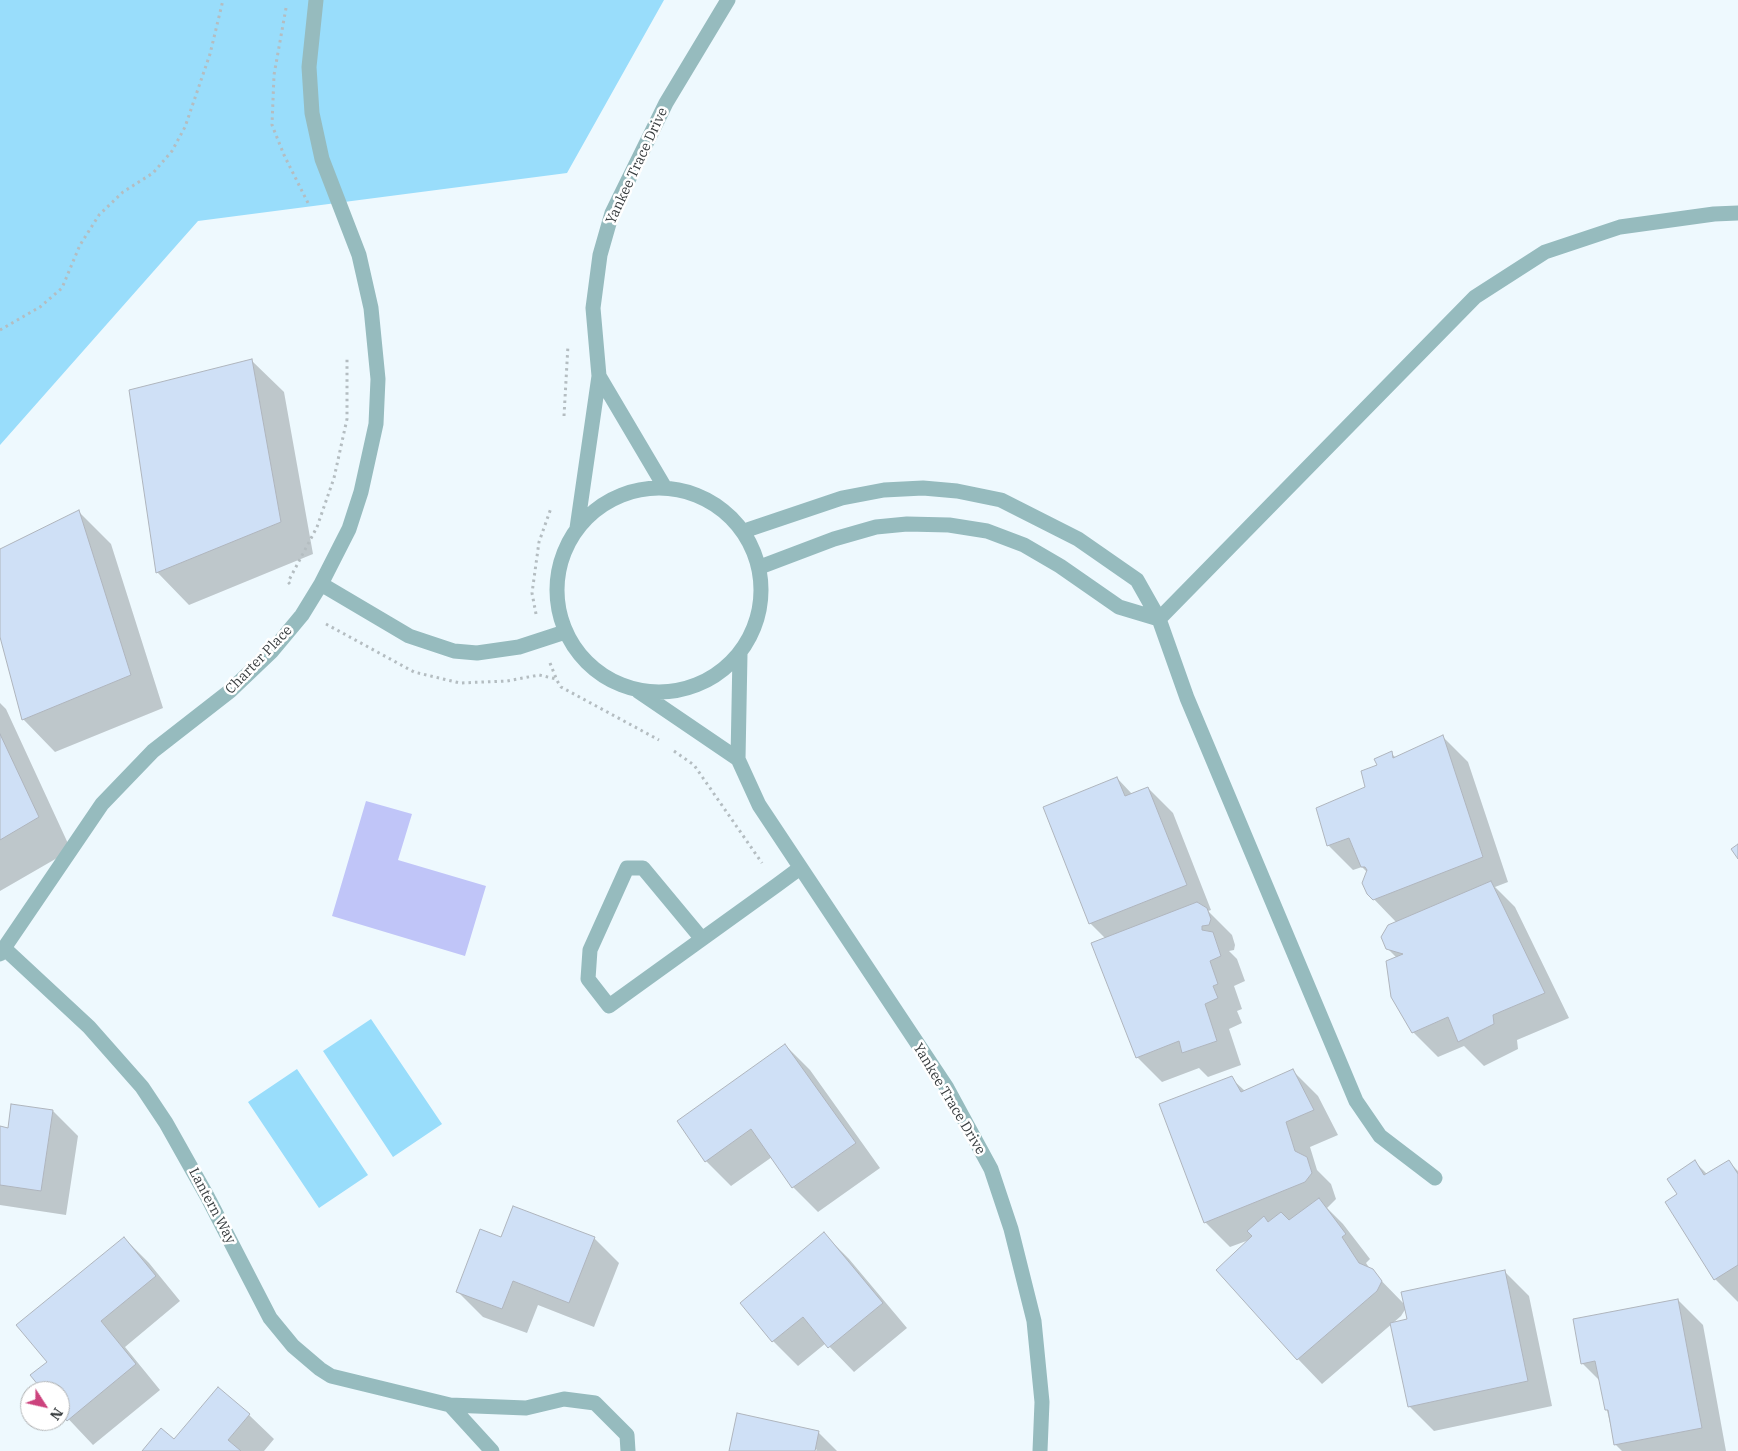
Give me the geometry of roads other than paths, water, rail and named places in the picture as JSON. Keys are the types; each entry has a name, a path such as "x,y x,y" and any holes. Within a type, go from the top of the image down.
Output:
{"street":[{"name":"Charter Place","path":"2,952 102,804 141,761 230,692 272,651 322,584 352,520 361,492 376,424 378,379 371,308 362,268 322,159 312,113 309,67 316,0"},
{"name":"Yankee Trace Drive","path":"577,528 599,376 593,308 600,255 612,213 666,103 728,0"},
{"path":"1159,619 1475,296 1545,252 1620,226 1714,214 1738,213"},
{"name":"Yankee Trace Drive","path":"599,376 664,486"},
{"name":"Yankee Trace Drive","path":"637,690 666,693 694,687 719,674 740,654 755,627 762,597 760,567 754,548 744,531 728,513 709,499 688,490 664,486 631,490 601,505 577,528 563,552 557,579 558,606 565,632 583,659 608,679 637,690 738,759"},
{"path":"744,531 842,498 884,490 923,488 957,491 992,498 1047,522 1078,538 1137,580 1159,619 1187,698 1356,1101 1380,1136 1435,1178"},
{"path":"760,567 834,539 876,527 907,524 949,525 987,531 1024,546 1060,566 1119,607 1159,619"},
{"path":"322,584 409,636 454,651 477,653 519,648 565,632"},
{"name":"Yankee Trace Drive","path":"740,654 738,759 759,804 947,1088 991,1169 1012,1229 1034,1321 1042,1402 1040,1451"},
{"path":"702,939 643,868 627,868 590,950 588,979 610,1006 800,868"},
{"name":"Lantern Way","path":"2,952 89,1027 142,1087 166,1123 208,1196 270,1318 293,1346 331,1376 450,1405 526,1408 564,1399 595,1403 627,1435 628,1451"},
{"path":"450,1405 492,1451"}]}
